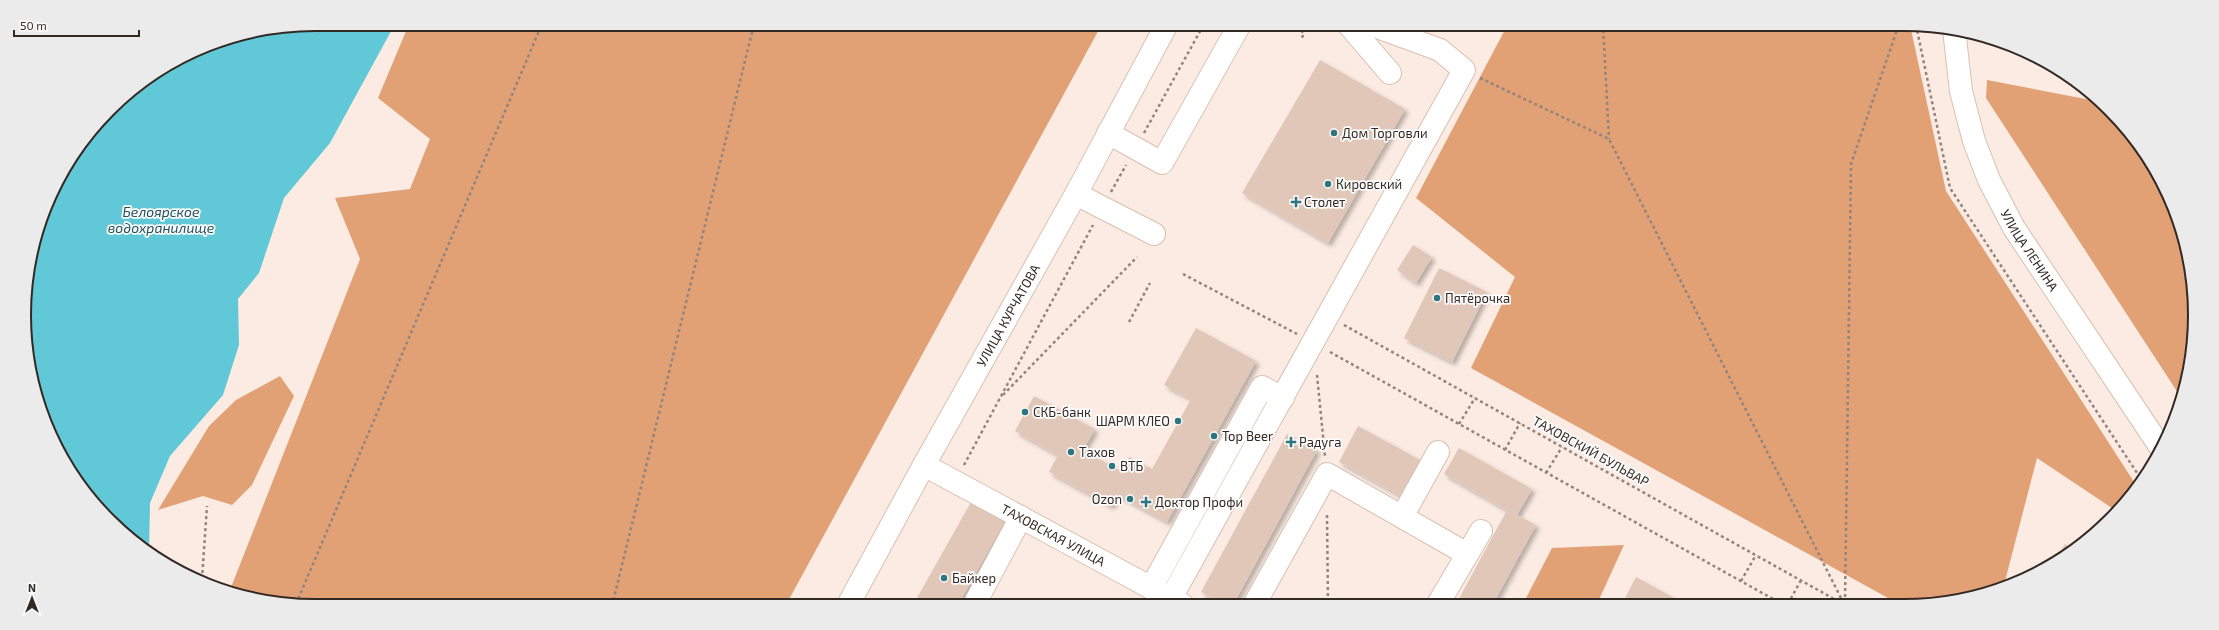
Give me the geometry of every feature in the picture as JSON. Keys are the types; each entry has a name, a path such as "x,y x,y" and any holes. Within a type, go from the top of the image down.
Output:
{"main road":[{"name":"УЛИЦА КУРЧАТОВА","path":"851,599 924,465 1076,194 1163,31"},
{"path":"1108,133 1162,163 1236,31"},
{"path":"1354,31 1390,73"},
{"path":"1178,599 1283,398 1464,70 1416,31"},
{"name":"УЛИЦА ЛЕНИНА","path":"1955,35 1961,91 1974,141 1988,180 2014,228 2158,443"},
{"path":"1076,194 1154,234"},
{"path":"1151,588 1262,387 1283,398"},
{"path":"1402,517 1438,452"},
{"name":"ТАХОВСКАЯ УЛИЦА","path":"924,465 1173,599"},
{"path":"1257,599 1327,474 1467,554"},
{"path":"977,599 1021,517"},
{"path":"1441,599 1481,531"}],"path":[{"path":"298,598 539,31"},
{"path":"614,599 752,31"},
{"path":"955,481 1135,148 1200,31"},
{"path":"1300,40 1304,33 1301,31"},
{"path":"1603,31 1609,139 1841,599"},
{"path":"1844,599 1850,164 1897,31"},
{"path":"1917,32 1950,188 2138,475"},
{"path":"1464,70 1609,139"},
{"path":"1000,398 1137,257"},
{"path":"1183,274 1314,343 1773,599"},
{"path":"1129,322 1150,283"},
{"name":"ТАХОВСКИЙ БУЛЬВАР","path":"1328,317 1835,599"},
{"path":"1459,424 1474,398"},
{"path":"1505,450 1520,423"},
{"path":"1546,473 1562,447"},
{"path":"202,575 207,506"},
{"path":"1741,581 1756,555"},
{"path":"1791,599 1801,580"}],"shaded area":[{"path":"406,31 1098,31 789,599 315,599 278,597 231,586 360,259 335,198 410,189 430,139 378,98"},
{"path":"1504,31 1911,31 1946,191 2134,482 2112,508 2037,458 2005,580 1978,589 1941,597 1890,599 1471,368 1515,277 1416,198"},
{"path":"1987,80 2089,100 2118,128 2140,157 2159,189 2173,224 2183,260 2186,278 2188,315 2186,352 2177,392 1986,98"},
{"path":"280,376 294,396 252,485 232,505 203,496 158,510 209,426 236,400"},
{"path":"1624,545 1599,599 1526,599 1552,548"}],"water":[{"name":"Белоярское водохранилище","path":"315,31 391,31 330,143 284,198 259,273 238,299 239,345 223,395 170,456 150,503 149,545 114,516 101,502 79,473 60,441 41,389 33,352 31,315 33,278 36,260 46,224 60,189 79,157 101,128 114,114 128,101 157,79 189,60 224,46 260,36 278,33"}],"building":[{"name":"Дом Торговли","path":"1320,60 1405,109 1328,243 1242,193"},
{"path":"1413,245 1432,257 1416,283 1397,270"},
{"path":"1439,268 1487,292 1452,362 1404,338"},
{"path":"1196,328 1256,361 1167,522 1118,495 1111,506 1049,472 1058,455 1015,431 1034,396 1095,429 1083,450 1121,471 1129,457 1152,469 1191,399 1164,385"},
{"path":"1358,426 1420,460 1401,496 1339,462"},
{"path":"1287,434 1317,450 1236,599 1214,599 1201,592"},
{"path":"1459,448 1532,489 1517,515 1536,525 1496,599 1459,599 1507,510 1444,474"},
{"path":"971,502 1005,521 961,599 916,599"},
{"path":"2065,544 2069,546 2062,551 2060,552"},
{"path":"1636,577 1676,599 1625,599"}],"place":[{"name":"Дом Торговли","path":"1334,133"},
{"name":"Кировский","path":"1328,184"},
{"name":"Столет","path":"1296,202"},
{"name":"Пятёрочка","path":"1437,298"},
{"name":"СКБ-банк","path":"1025,412"},
{"name":"ШАРМ КЛЕО","path":"1178,421"},
{"name":"Top Beer","path":"1214,436"},
{"name":"Радуга","path":"1291,442"},
{"name":"Тахов","path":"1071,452"},
{"name":"ВТБ","path":"1112,466"},
{"name":"Ozon","path":"1130,499"},
{"name":"Доктор Профи","path":"1146,502"},
{"name":"Байкер","path":"944,578"}]}
